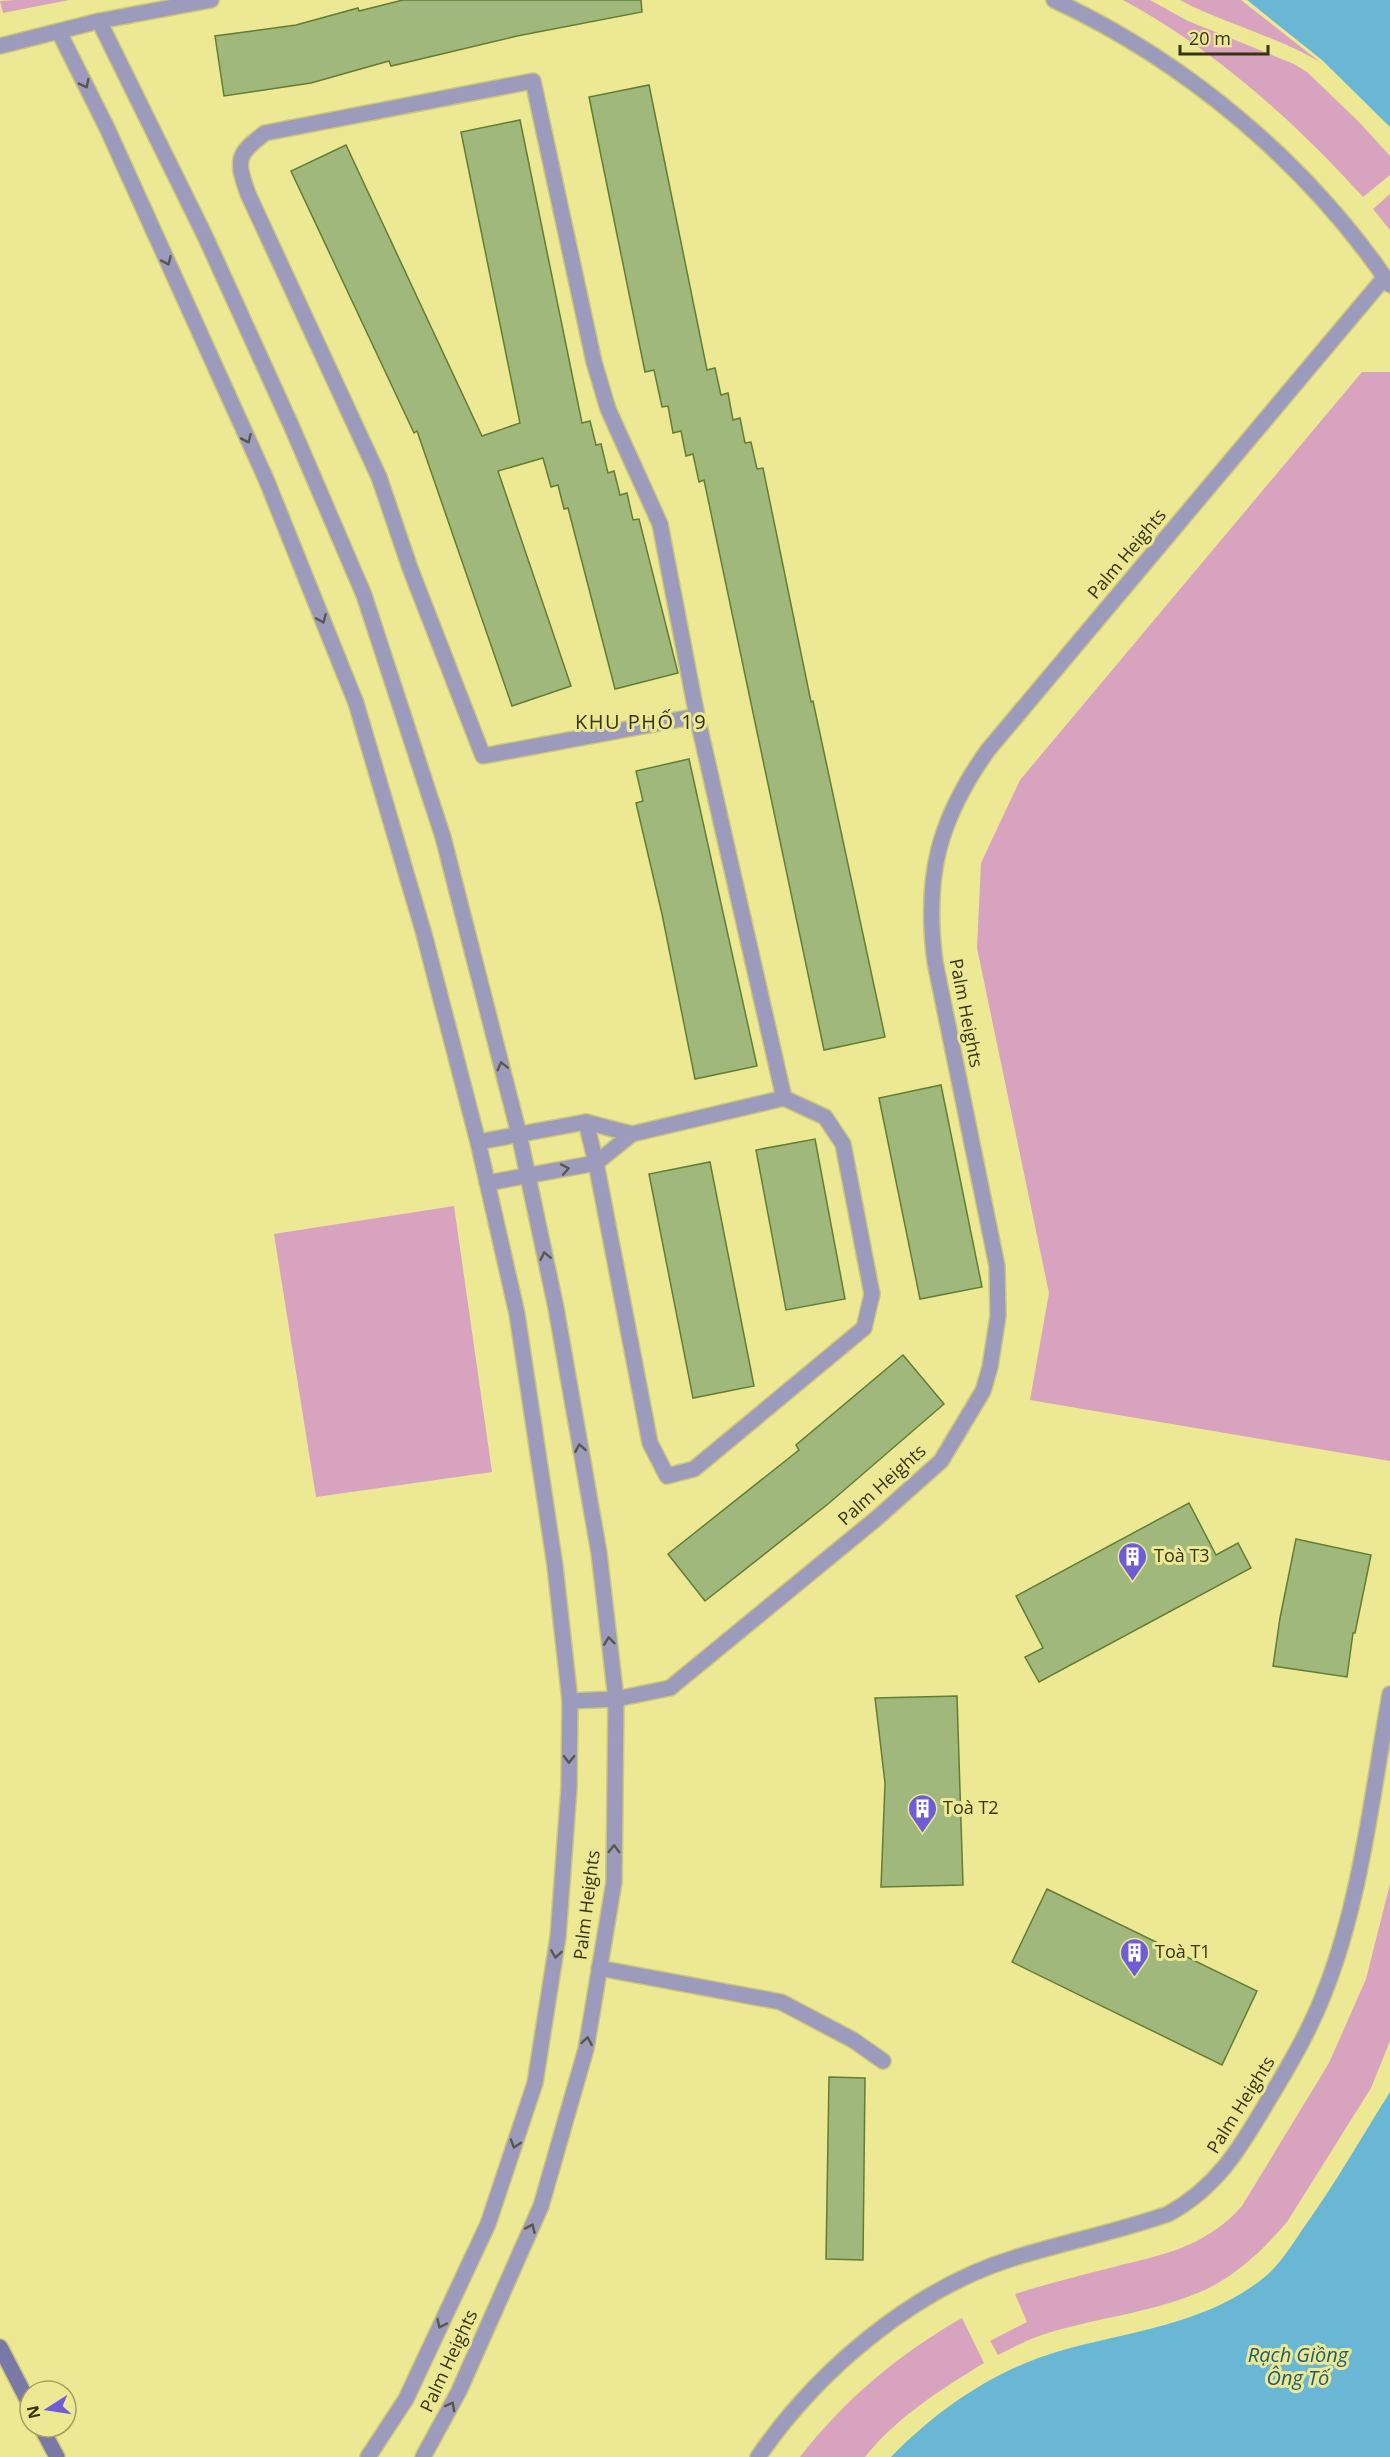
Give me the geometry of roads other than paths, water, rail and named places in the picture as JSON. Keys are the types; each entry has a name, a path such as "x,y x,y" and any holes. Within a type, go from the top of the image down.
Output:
{"main road":[{"path":"0,2347 18,2382"},
{"path":"47,2439 57,2457"}],"street":[{"path":"0,46 99,21 211,0"},
{"path":"1054,0 1130,41 1234,115 1292,168 1331,209 1388,281"},
{"path":"99,21 205,236 291,425 364,595 443,837 519,1134 556,1308 599,1553 616,1699 570,1701"},
{"name":"Palm Heights","path":"59,32 107,128 266,479 356,703 424,934 478,1142 517,1314 555,1566 570,1701 569,1788 558,1937 535,2083 488,2224 406,2399 368,2457"},
{"path":"697,716 483,756 410,568 380,477 248,194 239,169 245,148 265,133 533,81 594,362 608,409 660,524 697,716 784,1098"},
{"name":"Palm Heights","path":"423,2457 459,2391 541,2206 586,2049 614,1881 616,1699 670,1688 877,1518 941,1461 983,1391 990,1366 998,1316 998,1274 990,1225 935,962 930,901 933,876 947,820 959,793 988,750 1388,281"},
{"path":"487,1183 596,1163 632,1134 784,1098 825,1117 843,1144 872,1294 864,1328 694,1469 667,1476 650,1443 596,1163 586,1122"},
{"path":"478,1142 586,1122 632,1134"},
{"name":"Palm Heights","path":"758,2457 792,2413 838,2365 889,2324 936,2292 960,2279 1012,2258 1168,2214 1190,2202 1221,2172 1238,2150 1297,2050 1335,1964 1355,1887 1390,1694"},
{"path":"600,1968 781,2002 853,2040 883,2061"}],"water":[{"path":"1247,0 1390,0 1390,127 1322,60"},
{"name":"Rạch Giồng Ông Tố","path":"1390,2092 1390,2457 891,2457 929,2422 992,2379 1038,2358 1063,2350 1169,2324 1194,2315 1220,2305 1266,2276 1286,2254 1314,2213"}],"place":[{"name":"Toà T3","path":"1133,1582"},
{"name":"Toà T2","path":"922,1834"},
{"name":"Toà T1","path":"1134,1978"}],"district":[{"name":"KHU PHỐ 19","path":"641,722"}]}
